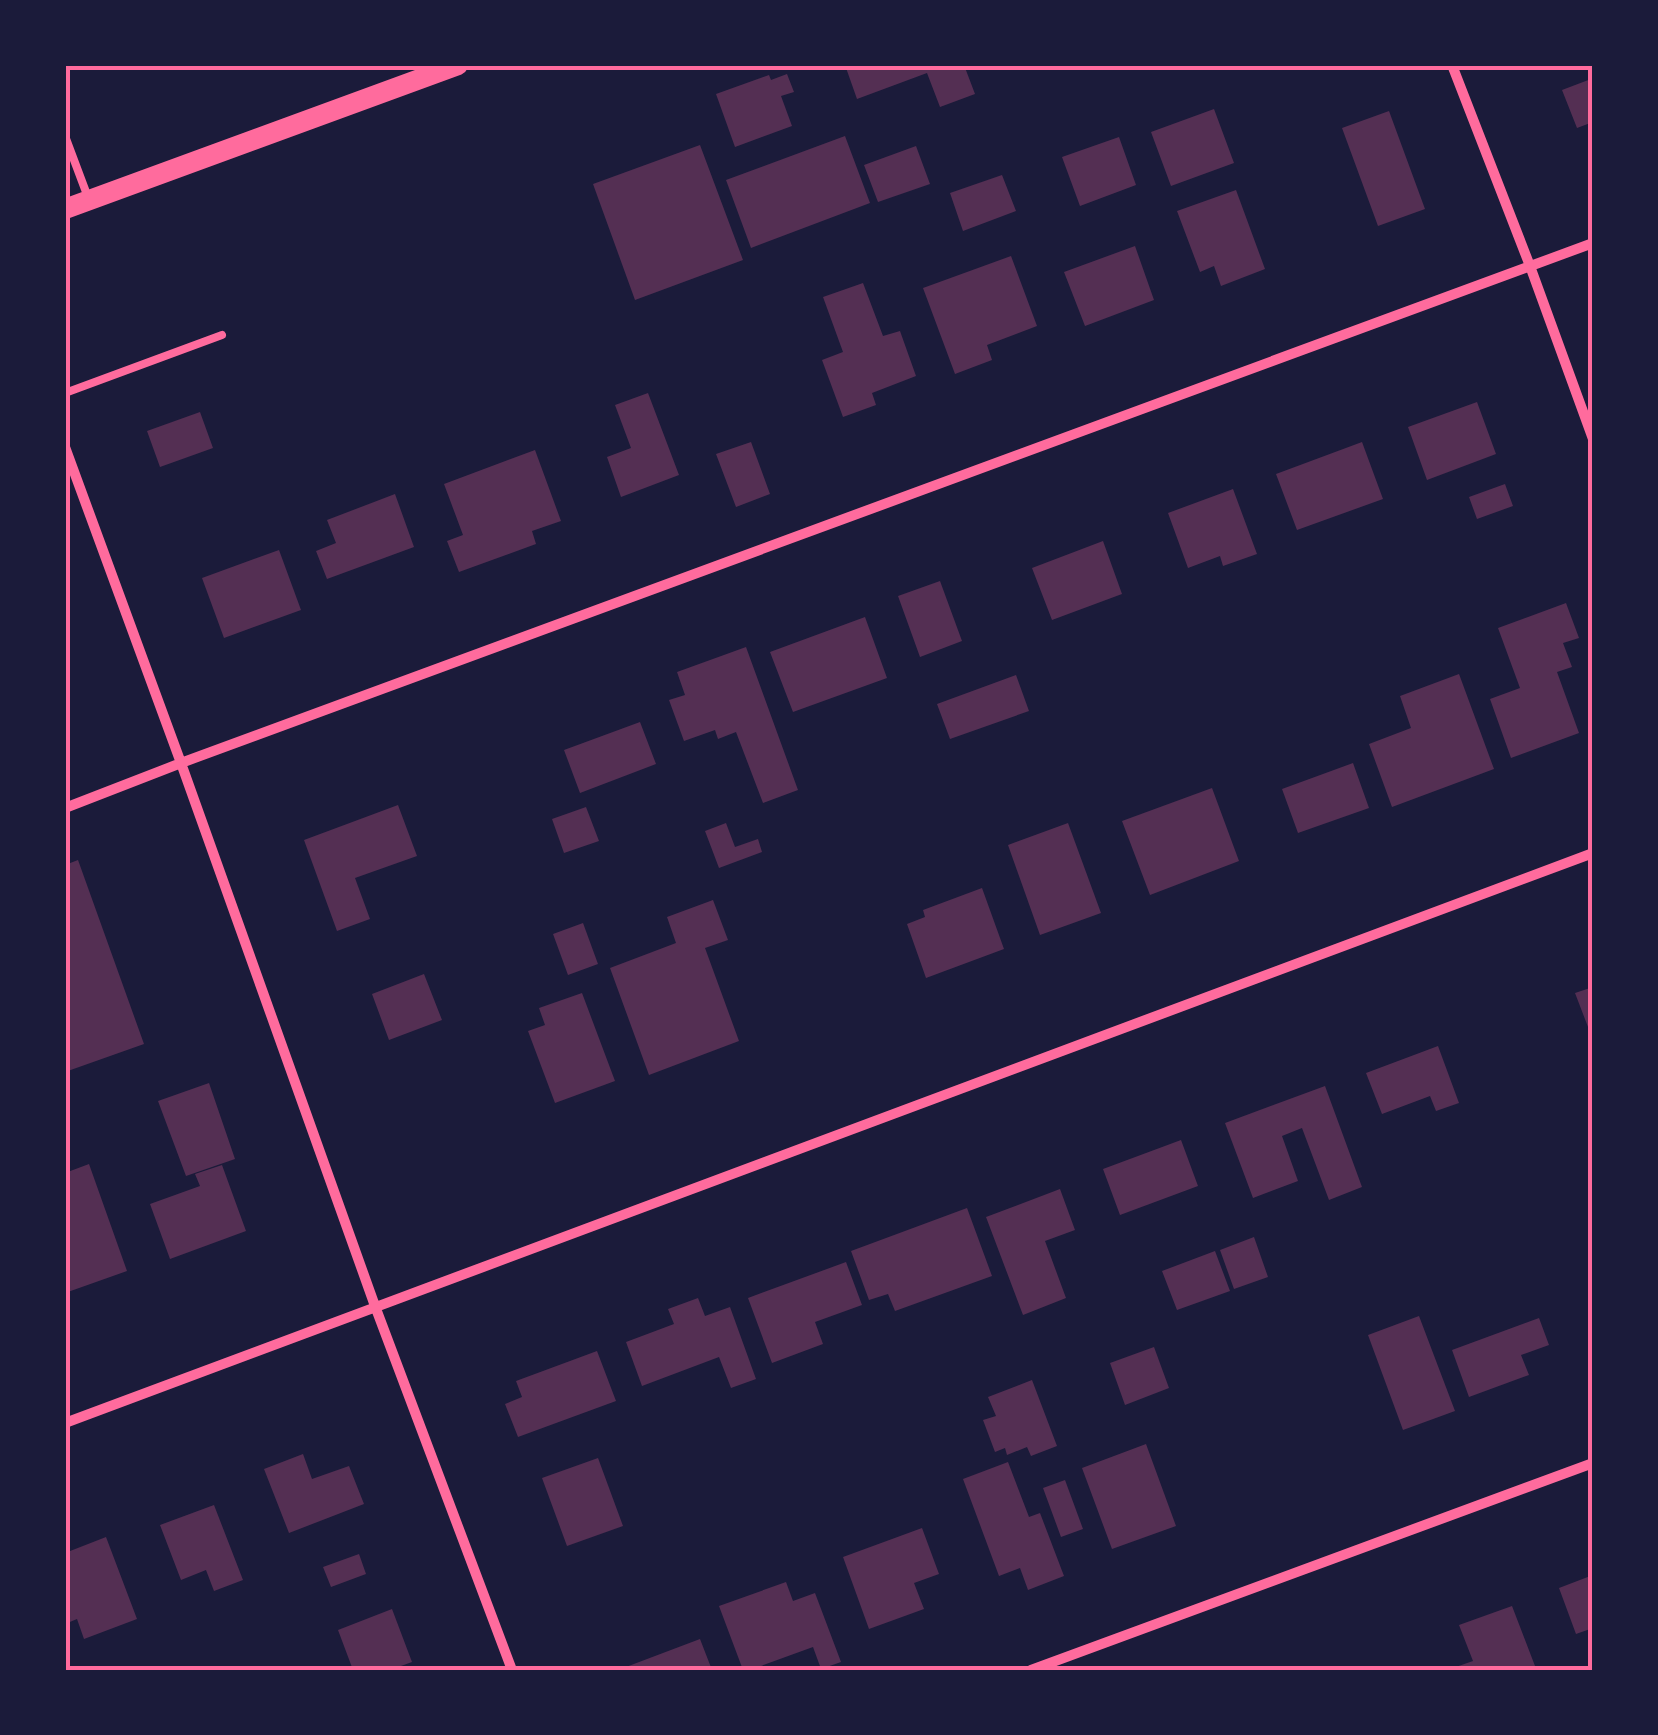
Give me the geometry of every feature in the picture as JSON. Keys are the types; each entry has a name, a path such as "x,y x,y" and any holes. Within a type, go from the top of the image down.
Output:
{"main road":[{"path":"65,208 458,65"}],"street":[{"path":"1452,65 1593,439"},
{"path":"65,808 1593,243"},
{"path":"65,448 375,1306 512,1670"},
{"path":"65,1424 1593,853"},
{"path":"1031,1670 1593,1462"}],"lane":[{"path":"65,136 88,200"},
{"path":"65,393 222,335"}],"building":[{"path":"845,65 964,65 975,94 940,107 927,73 857,99"},
{"path":"1586,65 1593,65 1593,122 1577,128 1562,90 1591,79"},
{"path":"787,74 794,92 781,96 792,126 735,147 716,94 769,75 771,80"},
{"path":"1214,109 1234,163 1171,186 1151,132"},
{"path":"1389,111 1425,209 1378,226 1342,128"},
{"path":"845,136 870,203 751,248 726,180"},
{"path":"1119,137 1136,185 1080,206 1062,157"},
{"path":"700,145 743,260 635,300 593,184"},
{"path":"916,146 930,184 878,202 864,165"},
{"path":"1002,175 1016,211 963,231 950,193"},
{"path":"1236,190 1265,269 1221,286 1214,266 1200,272 1177,211"},
{"path":"1135,246 1154,300 1085,326 1064,272"},
{"path":"1011,256 1037,326 987,345 992,360 955,374 923,288"},
{"path":"863,283 883,336 900,331 916,376 872,393 876,405 843,417 822,360 843,352 823,297"},
{"path":"648,393 679,475 621,497 607,457 631,448 615,405"},
{"path":"1477,402 1496,454 1427,480 1408,427"},
{"path":"200,412 213,448 160,467 147,431"},
{"path":"751,442 770,494 736,507 716,454"},
{"path":"1362,442 1383,499 1297,530 1276,474"},
{"path":"535,450 561,521 532,531 536,544 459,572 447,541 463,535 444,484"},
{"path":"1505,484 1513,506 1477,519 1469,497"},
{"path":"1233,489 1257,554 1223,566 1220,556 1188,568 1168,513"},
{"path":"395,494 414,547 327,579 316,551 336,543 327,520"},
{"path":"1103,541 1122,594 1052,620 1032,568"},
{"path":"279,550 301,610 224,638 202,578"},
{"path":"940,581 962,641 920,657 898,596"},
{"path":"1566,603 1579,638 1563,643 1572,667 1557,672 1579,733 1511,758 1490,699 1520,688 1498,628"},
{"path":"865,617 887,678 793,712 770,652"},
{"path":"746,647 798,790 763,803 736,732 718,739 715,730 684,741 669,700 685,695 677,672"},
{"path":"1459,674 1494,769 1392,807 1369,744 1411,728 1400,696"},
{"path":"1016,675 1029,711 950,739 937,704"},
{"path":"640,722 656,764 580,793 564,750"},
{"path":"1353,763 1369,808 1298,833 1282,789"},
{"path":"1212,788 1239,861 1150,895 1122,821"},
{"path":"398,805 417,856 355,878 370,919 337,931 304,840"},
{"path":"586,807 599,841 564,853 552,819"},
{"path":"726,823 735,847 758,839 762,852 719,868 705,831"},
{"path":"1068,823 1101,913 1040,935 1008,845"},
{"path":"78,860 144,1044 65,1072 65,865"},
{"path":"982,888 1004,949 926,978 907,924 925,917 923,910"},
{"path":"713,900 728,940 705,948 739,1041 649,1075 610,968 676,943 667,917"},
{"path":"583,923 598,964 568,975 553,934"},
{"path":"424,974 442,1020 389,1040 372,994"},
{"path":"1593,987 1593,1040 1575,993"},
{"path":"582,993 615,1081 555,1103 528,1031 545,1025 539,1008"},
{"path":"1438,1046 1459,1103 1436,1111 1430,1096 1382,1114 1366,1073"},
{"path":"209,1083 235,1159 186,1176 158,1101"},
{"path":"1325,1086 1362,1187 1329,1200 1302,1128 1282,1136 1298,1181 1253,1198 1225,1123"},
{"path":"1181,1140 1198,1186 1120,1215 1103,1169"},
{"path":"89,1164 127,1271 65,1293 65,1173"},
{"path":"222,1165 246,1231 170,1259 150,1204 200,1186 195,1174"},
{"path":"1060,1189 1075,1230 1045,1241 1066,1298 1023,1315 986,1217"},
{"path":"967,1208 992,1276 895,1311 888,1294 869,1300 851,1251"},
{"path":"1254,1237 1268,1277 1234,1289 1220,1250"},
{"path":"1215,1251 1230,1291 1177,1310 1162,1271"},
{"path":"846,1262 862,1305 815,1322 823,1344 772,1363 748,1298"},
{"path":"698,1298 705,1316 730,1307 756,1379 731,1388 719,1357 642,1386 626,1342 674,1324 668,1309"},
{"path":"1419,1316 1455,1411 1403,1430 1368,1335"},
{"path":"1539,1318 1549,1345 1521,1355 1529,1375 1469,1397 1452,1350"},
{"path":"1154,1347 1169,1388 1125,1405 1110,1363"},
{"path":"597,1351 616,1401 518,1437 505,1404 522,1397 516,1381"},
{"path":"1032,1380 1057,1446 1031,1456 1027,1447 1007,1455 1005,1448 995,1452 983,1420 996,1416 988,1397"},
{"path":"1146,1444 1176,1526 1112,1549 1082,1468"},
{"path":"303,1454 312,1479 349,1466 364,1504 289,1533 264,1469"},
{"path":"598,1458 623,1526 567,1546 542,1478"},
{"path":"1008,1462 1029,1517 1040,1513 1064,1576 1028,1590 1020,1568 999,1576 963,1479"},
{"path":"1065,1480 1083,1529 1061,1537 1043,1488"},
{"path":"214,1505 243,1580 214,1591 206,1570 181,1580 160,1525"},
{"path":"922,1528 939,1574 914,1583 924,1609 869,1629 843,1557"},
{"path":"106,1537 137,1619 84,1639 77,1619 65,1624 65,1553"},
{"path":"359,1554 366,1574 331,1587 323,1567"},
{"path":"1593,1575 1593,1628 1576,1634 1559,1588"},
{"path":"786,1582 793,1601 815,1593 841,1662 821,1669 813,1647 743,1670 719,1606"},
{"path":"1512,1606 1535,1666 1524,1670 1447,1670 1473,1661 1459,1625"},
{"path":"392,1609 412,1662 390,1670 353,1670 338,1630"},
{"path":"700,1639 712,1670 618,1670"}]}
